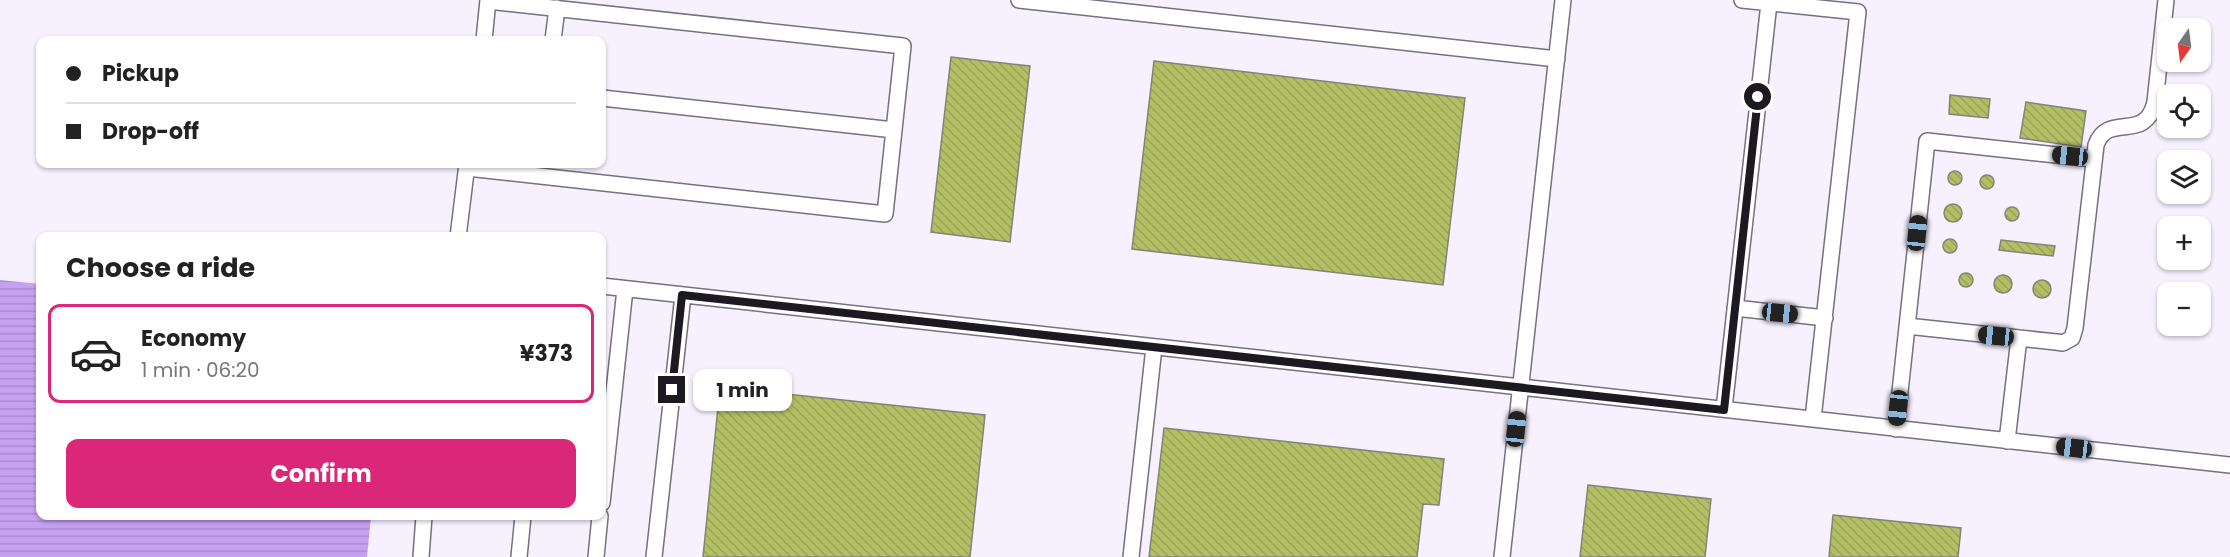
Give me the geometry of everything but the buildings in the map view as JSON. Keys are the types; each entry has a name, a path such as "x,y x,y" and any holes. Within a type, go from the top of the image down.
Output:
{"lane":[{"path":"1019,0 1557,59"},
{"path":"1502,557 1563,0"},
{"path":"1742,0 1858,12 1813,419"},
{"path":"1907,326 2063,343 2073,334 2097,141 2108,128 2141,124 2152,112 2166,0"},
{"path":"484,36 488,1 903,46 885,214 539,170 503,168"},
{"path":"1724,410 1768,3"},
{"path":"554,36 557,8"},
{"path":"606,98 894,130"},
{"path":"1896,429 1927,141 2093,159"},
{"path":"459,232 467,168"},
{"path":"606,287 2230,465"},
{"path":"606,466 625,289"},
{"path":"654,557 682,295"},
{"path":"1735,308 1825,318"},
{"path":"2007,441 2019,338"},
{"path":"1131,557 1154,347"},
{"path":"422,557 424,520"},
{"path":"519,557 523,520"},
{"path":"596,557 600,520"}],"shaded area":[{"path":"0,280 36,284 36,520 371,520 367,557 0,557"}],"route":[{"path":"672,390 682,295 1724,410 1758,97"}]}
